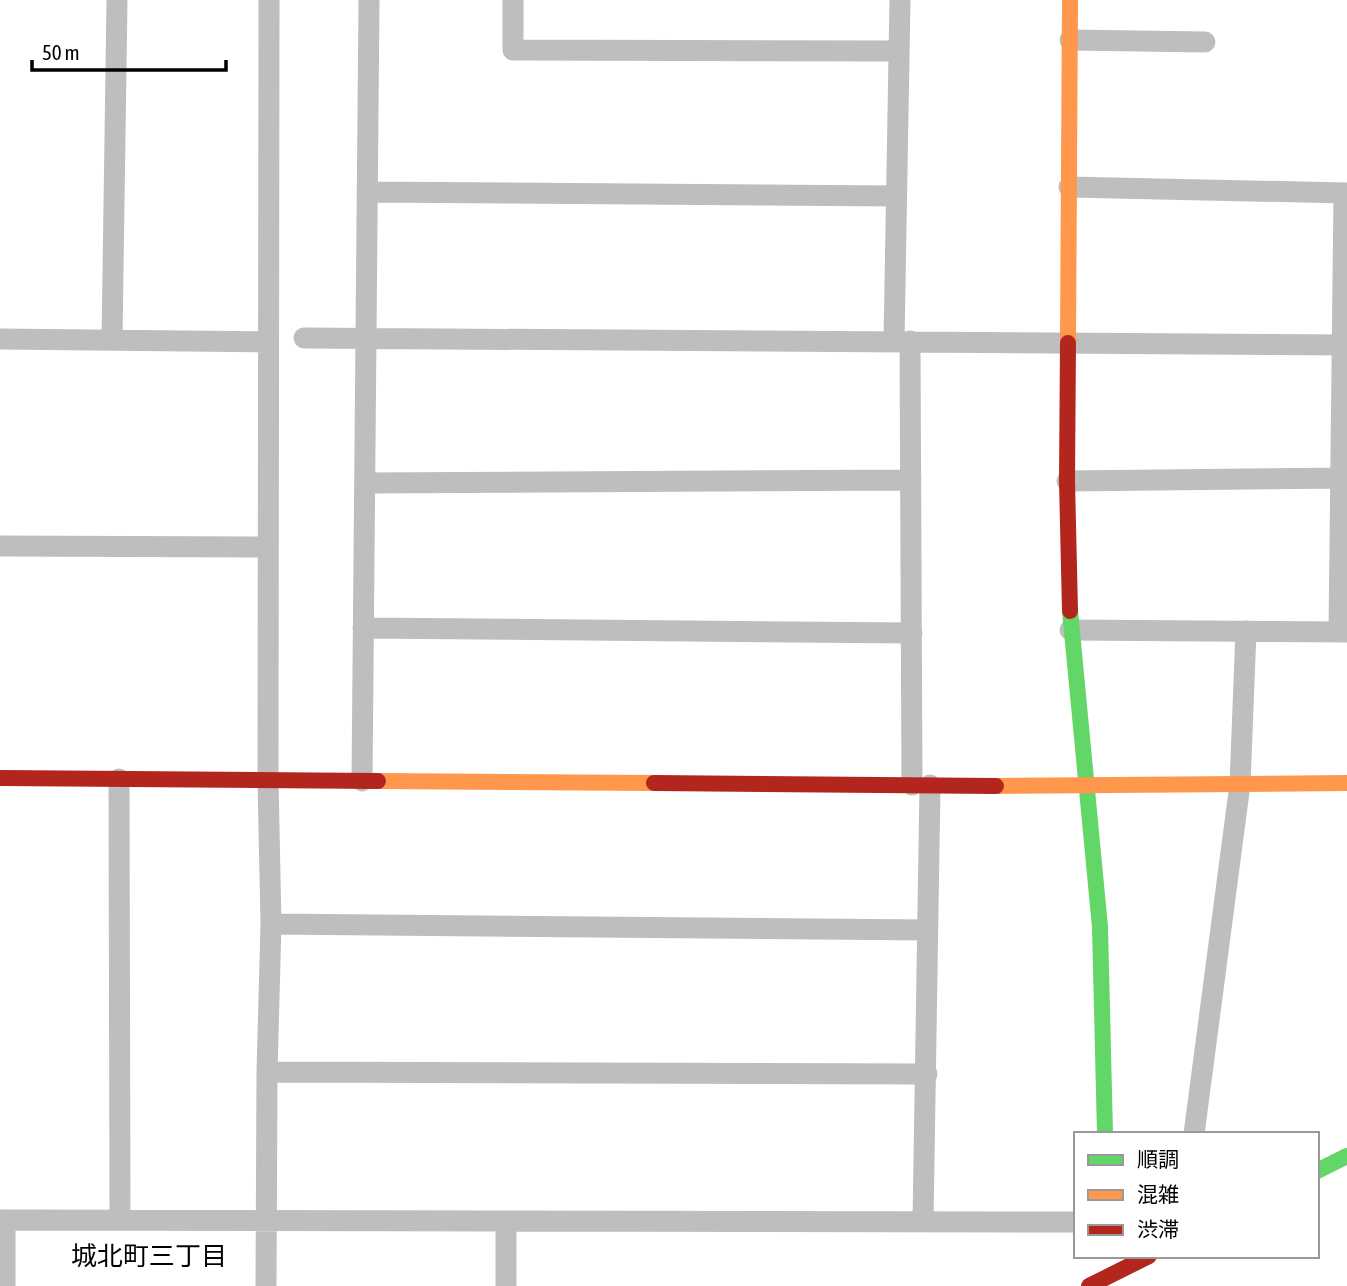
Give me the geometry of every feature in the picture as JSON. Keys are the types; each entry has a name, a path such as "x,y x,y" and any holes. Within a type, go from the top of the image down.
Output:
{"street":[{"path":"112,340 117,0"},
{"path":"267,1286 267,1073 271,924 268,781 270,0"},
{"path":"362,782 369,0"},
{"path":"513,0 513,50 899,51"},
{"path":"900,0 896,196 911,480 912,633 927,930 923,1222"},
{"path":"1070,0 1067,481 1070,630 1100,927 1105,1132"},
{"path":"1070,40 1205,42"},
{"path":"1069,187 1345,193 1343,632 1070,630"},
{"path":"367,192 896,196"},
{"path":"304,338 1345,345"},
{"path":"0,339 268,342"},
{"path":"1067,481 1344,478"},
{"path":"365,484 911,480"},
{"path":"0,546 268,547"},
{"path":"363,628 912,633"},
{"path":"1194,1132 1240,784 1246,631"},
{"path":"0,778 1087,787 1347,783"},
{"path":"119,779 120,1220"},
{"path":"271,924 927,930"},
{"path":"267,1073 927,1074"},
{"path":"1319,1170 1347,1156"},
{"path":"5,1286 2,1220 1074,1222"},
{"path":"506,1221 506,1286"},
{"path":"1106,1258 1106,1282"},
{"path":"1089,1286 1106,1282 1146,1258"}],"traffic: fast":[{"path":"1070,611 1100,927 1105,1132"},
{"path":"1319,1170 1347,1156"}],"traffic: slow":[{"path":"1068,343 1070,0"},
{"path":"378,781 654,783"},
{"path":"996,786 1347,783"}],"traffic: jam":[{"path":"1068,343 1070,611"},
{"path":"0,778 378,781"},
{"path":"654,783 996,786"},
{"path":"1089,1286 1145,1258"}],"district":[{"name":"城北町三丁目","path":"149,1256"}]}
